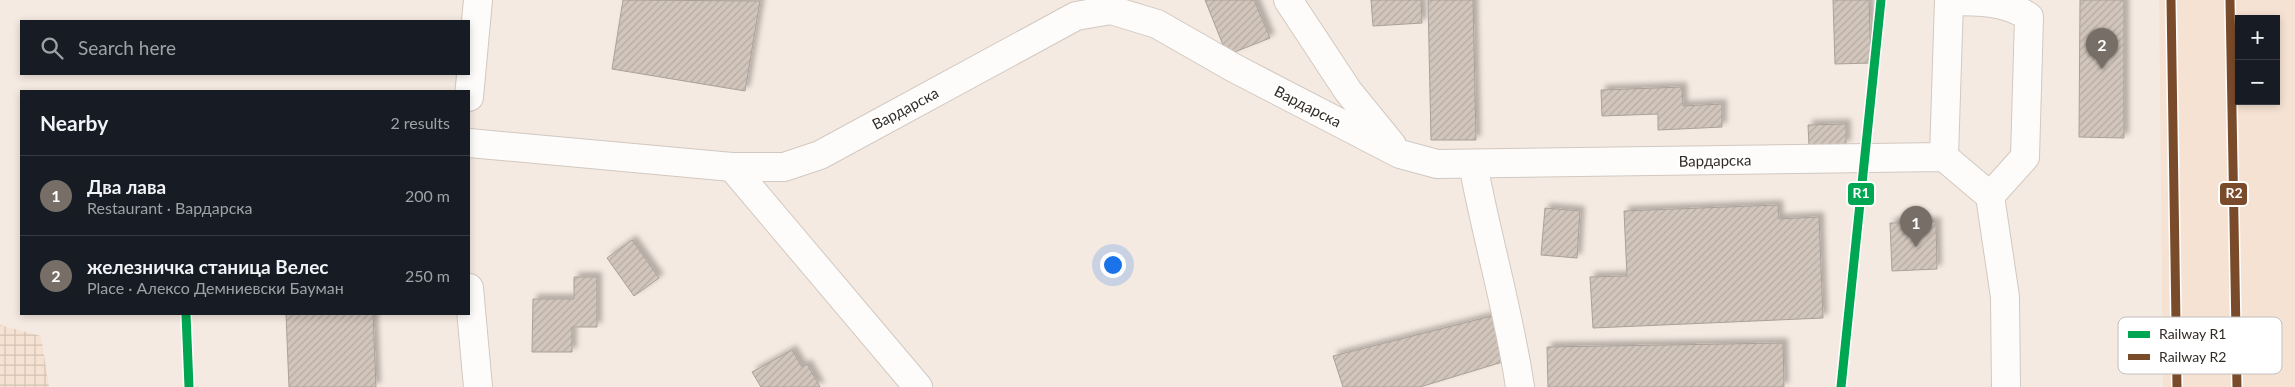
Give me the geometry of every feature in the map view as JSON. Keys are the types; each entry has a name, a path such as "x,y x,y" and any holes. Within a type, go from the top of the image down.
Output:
{"street":[{"path":"470,90 478,0"},
{"path":"1288,0 1348,91 1400,154"},
{"path":"1990,196 2026,157 2029,17 2016,8 1980,1 1950,0 1944,157 1990,196 2005,297 2006,387"},
{"name":"Вардарска","path":"470,143 732,167 784,167 820,156 1076,16 1111,10 1157,24 1234,68 1400,154 1437,164 1944,157"},
{"path":"1473,164 1484,220 1514,347 1520,387"},
{"path":"732,167 918,387"},
{"path":"470,299 478,387"}],"shaded area":[{"path":"2159,0 2295,0 2295,387 2163,387 2163,374 2282,374 2282,317 2162,317"},
{"path":"0,325 41,336 49,387 0,387"}],"building":[{"path":"623,0 760,1 745,91 612,69"},
{"path":"1205,0 1254,0 1270,38 1227,55"},
{"path":"1371,0 1421,0 1422,23 1373,26"},
{"path":"1428,0 1473,0 1476,140 1431,140"},
{"path":"1833,0 1869,0 1871,63 1835,64"},
{"path":"2080,0 2124,0 2124,138 2079,137"},
{"path":"1682,87 1683,106 1722,104 1722,127 1658,130 1658,114 1602,116 1601,90"},
{"path":"1846,124 1846,145 1809,146 1808,125"},
{"path":"1778,205 1779,219 1819,217 1823,318 1593,328 1590,277 1627,276 1624,211"},
{"path":"1545,208 1580,211 1577,258 1541,255"},
{"path":"1936,222 1937,269 1892,271 1890,223"},
{"path":"632,240 659,278 634,296 607,258"},
{"path":"574,277 597,277 597,327 572,327 572,352 532,352 533,299 574,299"},
{"path":"286,315 373,315 376,387 289,387"},
{"path":"1496,315 1509,360 1420,387 1343,387 1333,356"},
{"path":"1783,343 1784,387 1548,387 1547,347"},
{"path":"792,350 802,367 807,364 820,387 761,387 752,372"}],"rail line":[{"name":"R1","path":"1841,387 1881,0"},
{"name":"R2","path":"2171,0 2176,317"},
{"name":"R2","path":"2230,0 2236,317"},
{"name":"R1","path":"186,315 189,387"},
{"name":"R2","path":"2177,374 2177,387"},
{"name":"R2","path":"2237,374 2237,387"}],"place":[{"name":"железничка станица Велес","path":"2102,69"},
{"name":"Два лава","path":"1916,247"}]}
